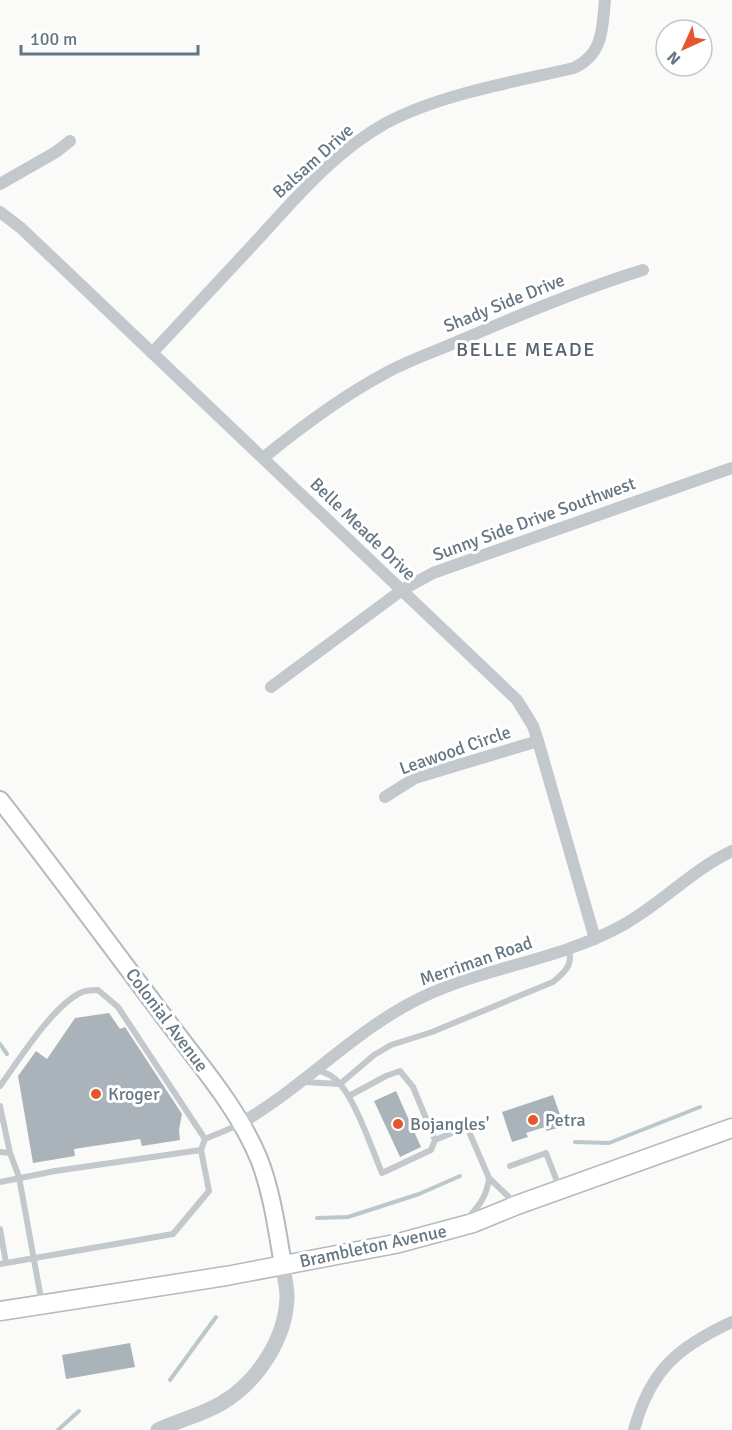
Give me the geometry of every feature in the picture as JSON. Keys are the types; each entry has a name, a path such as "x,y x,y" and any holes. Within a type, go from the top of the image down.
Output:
{"main road":[{"name":"Colonial Avenue","path":"0,800 189,1049 241,1123 266,1179 283,1265"},
{"name":"Brambleton Avenue","path":"0,1311 283,1265 395,1244 460,1227 561,1189 731,1132"}],"street":[{"name":"Balsam Drive","path":"152,353 297,197 346,151 386,123 413,111 492,87 574,68 584,63 592,56 601,37 605,0"},
{"path":"0,183 56,152 70,141"},
{"name":"Belle Meade Drive","path":"0,212 21,228 517,700 533,726 538,741 595,939"},
{"name":"Shady Side Drive","path":"263,458 289,436 387,372 504,322 608,281 643,270"},
{"name":"Sunny Side Drive Southwest","path":"271,687 402,590 433,573 732,468"},
{"name":"Leawood Circle","path":"385,797 416,778 538,741"},
{"name":"Merriman Road","path":"241,1123 300,1083 378,1023 429,994 470,979 568,950 595,939 624,925 705,867 732,851"},
{"path":"158,1430 203,1413 222,1403 247,1383 260,1368 278,1335 286,1310 287,1290 283,1265"},
{"path":"634,1430 647,1395 669,1362 700,1337 732,1322"}],"lane":[{"path":"300,1083 340,1084 391,1045 432,1032 554,982 566,971 571,959 568,950"},
{"path":"0,1086 45,1025 67,1001 81,991 98,990 118,1007 205,1139"},
{"path":"316,1070 330,1074 349,1096 382,1173 431,1150 435,1140 413,1087 400,1071 349,1096"},
{"path":"0,1106 10,1153 19,1177 42,1304"},
{"path":"0,1229 3,1264 173,1234 209,1191 201,1150 205,1139 241,1123"},
{"path":"435,1140 466,1127 489,1178 517,1205"},
{"path":"0,1182 19,1177 201,1150"},
{"path":"0,1152 10,1153"},
{"path":"510,1166 546,1153 561,1189"},
{"path":"460,1227 482,1203 488,1190 489,1178"}],"building":[{"name":"Kroger","path":"109,1013 120,1029 125,1027 182,1114 180,1140 142,1146 140,1139 74,1149 75,1156 33,1163 18,1076 36,1051 47,1059 75,1018"},
{"name":"Bojangles'","path":"396,1091 421,1147 400,1157 374,1101"},
{"path":"553,1095 564,1126 547,1131 545,1127 526,1133 528,1137 512,1142 502,1112"},
{"path":"130,1343 135,1367 66,1379 62,1355"}],"waterway":[{"path":"0,1044 7,1054"},
{"path":"575,1142 609,1143 700,1107"},
{"path":"317,1218 348,1217 419,1194 460,1176"},
{"path":"170,1380 216,1317"},
{"path":"58,1430 79,1411"}],"place":[{"name":"Kroger","path":"96,1094"},
{"name":"Petra","path":"533,1120"},
{"name":"Bojangles'","path":"398,1124"}],"district":[{"name":"BELLE MEADE","path":"526,349"}]}
